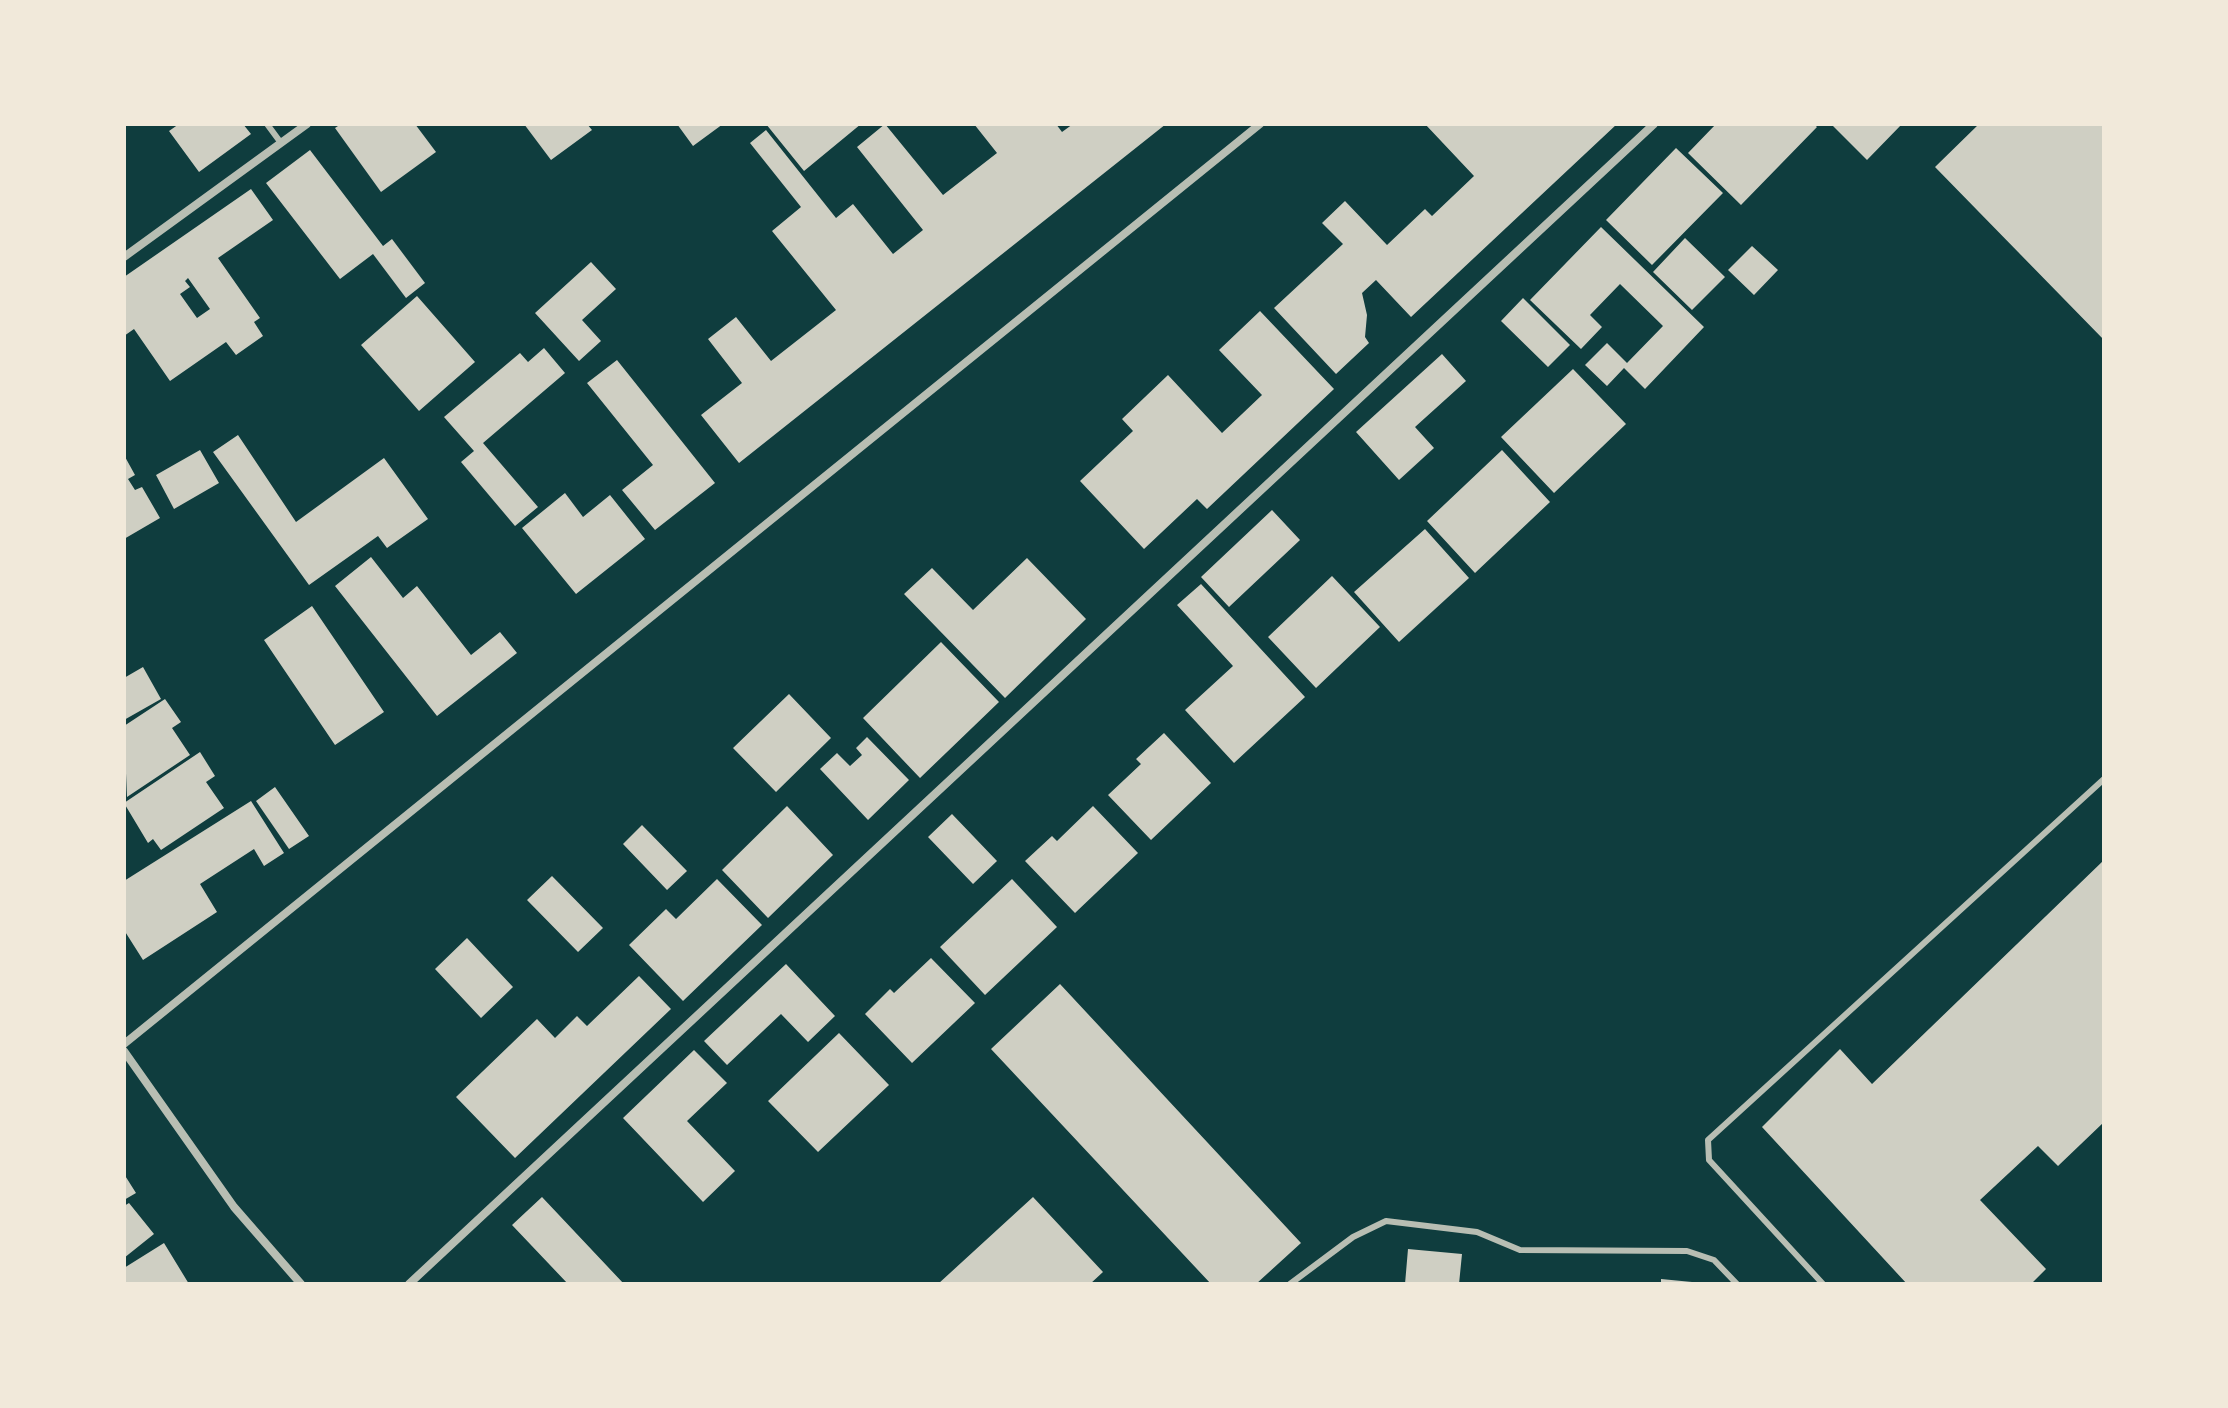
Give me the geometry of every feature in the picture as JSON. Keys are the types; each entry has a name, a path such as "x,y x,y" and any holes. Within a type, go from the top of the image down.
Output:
{"street":[{"path":"124,257 307,124"},
{"path":"124,1044 1260,124"},
{"path":"409,1284 1654,124"},
{"path":"124,1051 234,1207 301,1284"}],"lane":[{"path":"267,124 281,143"},
{"path":"1823,1284 1709,1160 1708,1140 2104,779"},
{"path":"1290,1284 1353,1237 1386,1221 1477,1232 1520,1250 1687,1251 1714,1260 1737,1284"}],"building":[{"path":"179,124 243,124 251,134 199,172 169,131"},
{"path":"341,124 415,124 436,152 381,192 335,128"},
{"path":"524,124 587,124 592,130 551,160"},
{"path":"677,124 723,124 693,146"},
{"path":"766,124 861,124 804,171"},
{"path":"885,124 943,195 997,153 974,124 1056,124 1062,132 1073,124 1166,124 739,463 701,415 742,383 708,339 736,317 771,361 836,310 772,231 801,207 750,143 766,130 836,218 853,204 893,254 923,230 857,147"},
{"path":"1425,124 1617,124 1411,317 1376,280 1362,293 1367,315 1365,337 1369,343 1336,374 1274,308 1343,244 1322,223 1345,201 1387,245 1425,209 1432,216 1474,176"},
{"path":"1716,124 1814,124 1817,127 1741,205 1688,153"},
{"path":"1831,124 1902,124 1867,160"},
{"path":"1979,124 2104,124 2104,340 1935,167"},
{"path":"1676,148 1723,193 1652,265 1606,220"},
{"path":"310,150 383,246 392,239 425,283 406,298 373,254 340,279 266,183"},
{"path":"251,189 273,220 218,258 260,318 254,322 263,336 236,355 226,342 170,381 134,329 124,336 124,277","holes":["188,278 210,309 197,318 180,294 190,287 185,281"]},
{"path":"1601,227 1704,327 1645,389 1624,368 1607,386 1585,365 1607,343 1627,363 1663,326 1620,284 1590,315 1602,327 1581,349 1530,300"},
{"path":"1685,238 1725,277 1692,310 1653,272"},
{"path":"1752,246 1778,270 1754,295 1728,270"},
{"path":"591,262 616,289 582,320 601,341 579,361 535,313"},
{"path":"417,296 475,362 419,411 361,345"},
{"path":"1523,298 1570,345 1548,367 1501,321"},
{"path":"1260,311 1334,389 1207,509 1197,499 1144,549 1080,481 1133,431 1122,419 1168,375 1222,433 1262,395 1219,350"},
{"path":"544,348 565,373 483,443 538,507 515,526 461,462 474,451 444,417 520,353 528,362"},
{"path":"1442,354 1466,381 1415,427 1434,448 1399,480 1356,432"},
{"path":"617,360 715,483 655,530 622,490 653,465 587,383"},
{"path":"1573,369 1626,424 1554,493 1501,437"},
{"path":"238,435 296,522 384,458 428,519 387,548 378,536 309,585 213,452"},
{"path":"200,450 219,483 174,509 156,475"},
{"path":"1502,450 1550,502 1475,573 1427,521"},
{"path":"124,455 135,475 128,479 135,490 142,487 160,518 124,539"},
{"path":"565,493 583,517 610,495 645,539 576,594 522,528"},
{"path":"1272,510 1300,540 1229,607 1201,577"},
{"path":"1425,529 1469,578 1399,642 1354,592"},
{"path":"371,557 403,598 417,586 471,655 500,632 517,653 437,716 335,586"},
{"path":"1027,558 1086,619 1005,698 904,594 932,568 973,610"},
{"path":"1332,576 1380,627 1316,688 1268,637"},
{"path":"1201,584 1305,697 1234,763 1185,710 1233,666 1177,605"},
{"path":"312,606 384,712 335,745 264,640"},
{"path":"941,642 999,702 920,778 863,718"},
{"path":"143,667 161,699 124,720 124,678"},
{"path":"789,694 831,738 776,792 733,748"},
{"path":"165,699 181,722 172,728 190,755 127,797 124,726"},
{"path":"1164,733 1211,783 1151,840 1108,795 1141,764 1136,759"},
{"path":"867,737 909,780 868,820 820,769 837,753 850,766 862,755 856,748"},
{"path":"200,752 215,776 206,782 224,808 161,850 153,839 148,843 124,803"},
{"path":"275,787 309,836 289,849 256,801"},
{"path":"251,801 284,853 264,866 254,849 200,884 217,912 143,960 124,930 124,881"},
{"path":"787,806 833,855 768,918 722,870"},
{"path":"1093,806 1138,853 1075,913 1025,861 1052,836 1057,841"},
{"path":"952,814 997,861 973,884 928,837"},
{"path":"642,825 687,871 667,890 623,844"},
{"path":"2104,860 2104,1122 2058,1166 2038,1146 1980,1200 2046,1269 2031,1284 1907,1284 1762,1127 1840,1049 1872,1084"},
{"path":"552,876 603,928 578,952 527,900"},
{"path":"717,879 762,925 683,1001 629,945 666,909 676,919"},
{"path":"1012,879 1057,927 985,995 940,947"},
{"path":"467,938 513,987 481,1018 435,969"},
{"path":"931,958 975,1003 912,1063 865,1014 890,989 894,993"},
{"path":"786,964 835,1016 808,1042 781,1014 727,1065 704,1041"},
{"path":"639,976 671,1009 515,1158 456,1097 537,1019 555,1038 577,1016 587,1026"},
{"path":"1060,984 1301,1243 1256,1284 1211,1284 991,1049"},
{"path":"839,1033 889,1085 818,1152 768,1101"},
{"path":"694,1050 727,1083 687,1121 735,1171 703,1202 623,1118"},
{"path":"124,1174 136,1193 124,1200"},
{"path":"542,1197 624,1284 568,1284 512,1225"},
{"path":"1033,1197 1103,1272 1090,1284 938,1284"},
{"path":"129,1203 154,1234 124,1258 124,1206"},
{"path":"164,1243 189,1284 124,1284 124,1268"},
{"path":"1408,1249 1462,1254 1459,1284 1405,1284"},
{"path":"1661,1279 1692,1282 1692,1284 1661,1284"}]}
